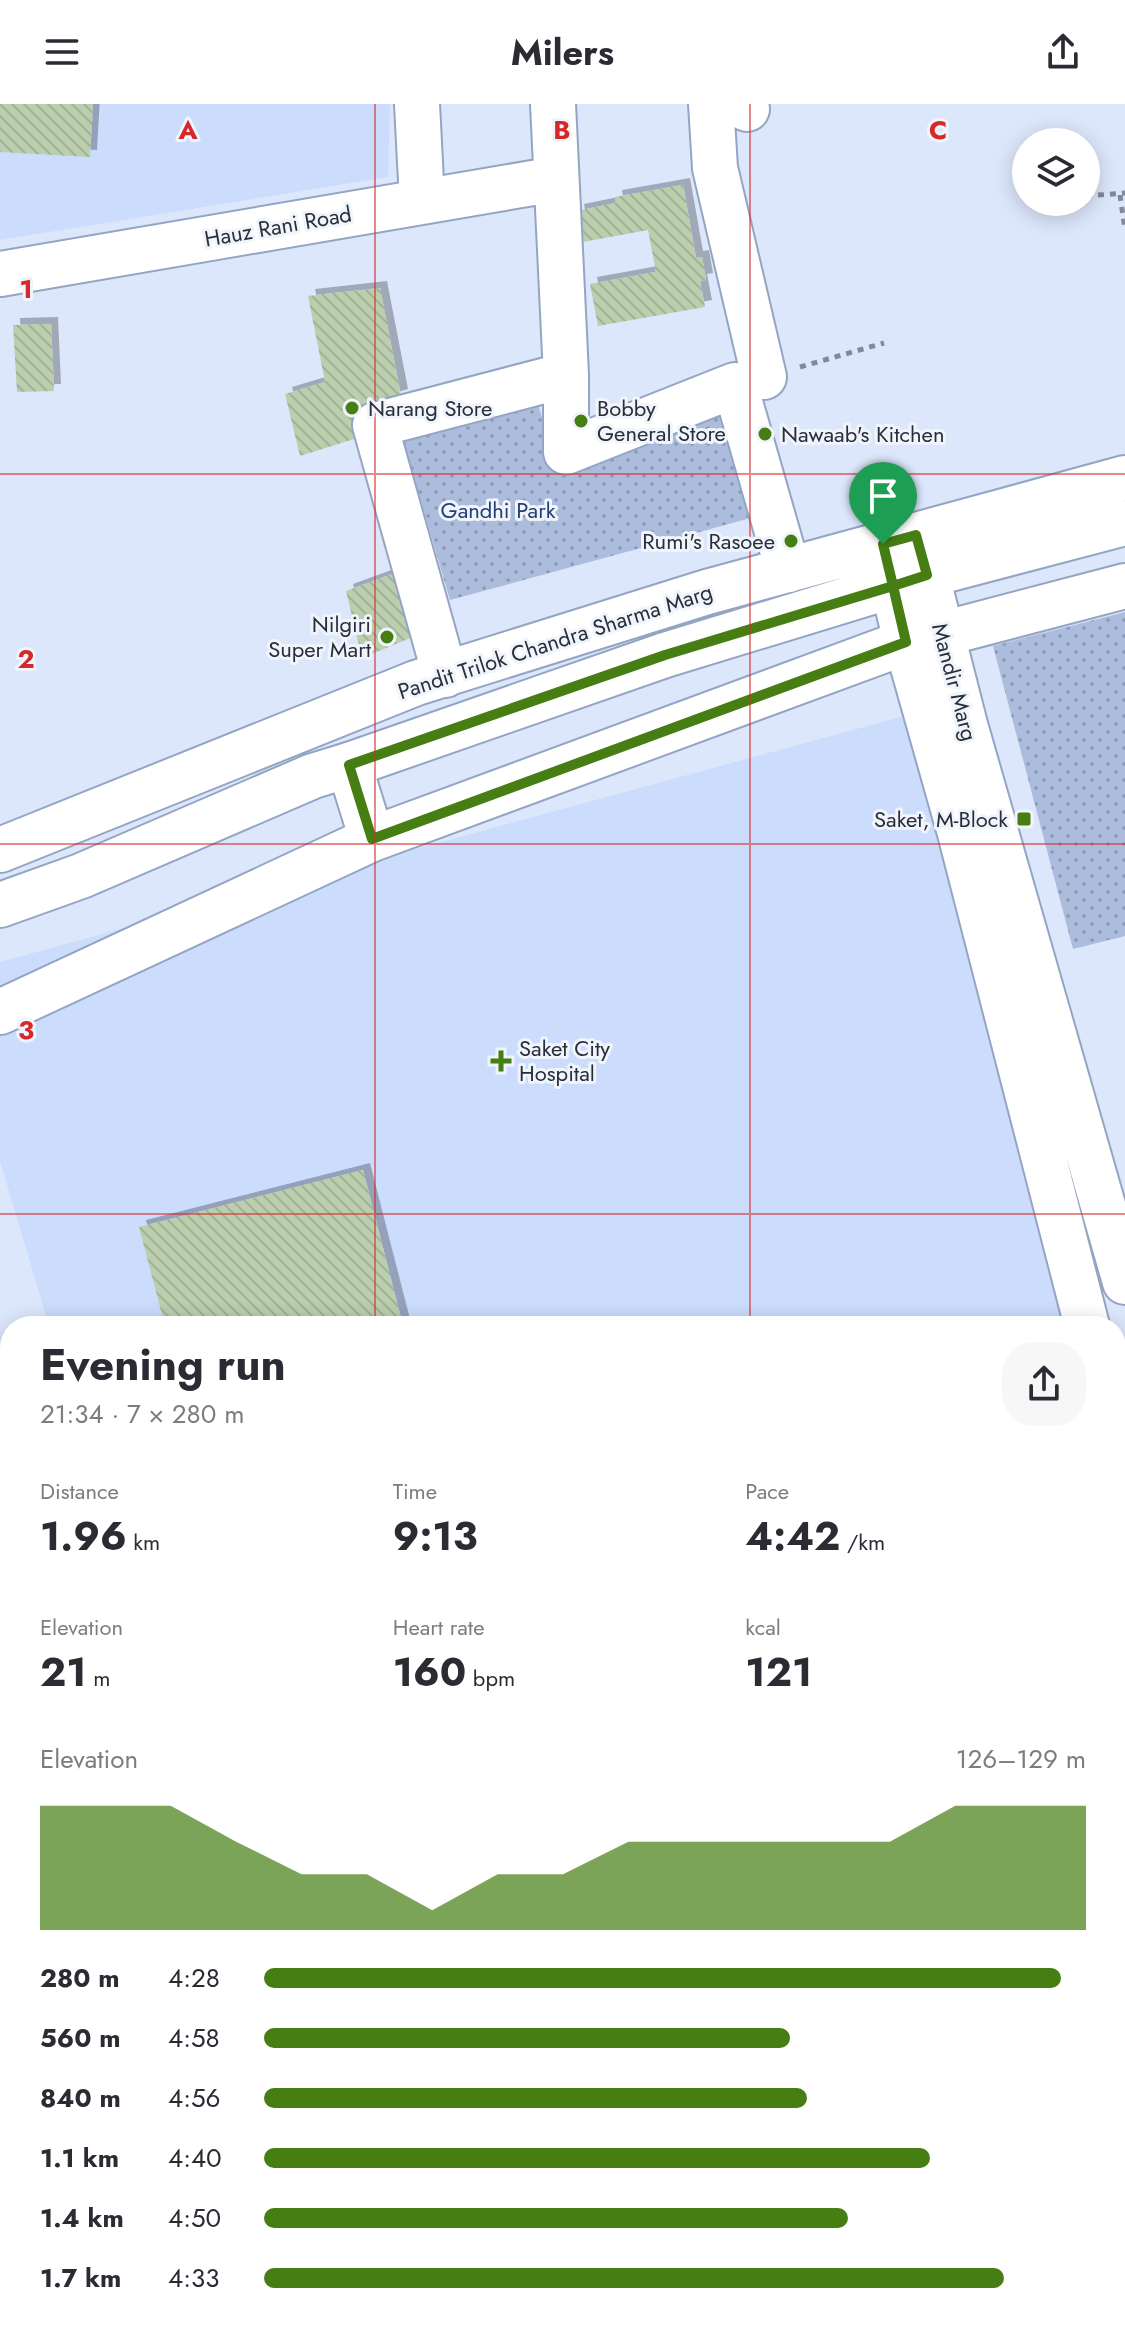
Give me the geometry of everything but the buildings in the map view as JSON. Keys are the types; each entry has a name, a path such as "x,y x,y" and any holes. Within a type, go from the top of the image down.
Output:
{"main road":[{"path":"417,104 422,201"},
{"path":"553,104 566,375 566,452 735,385 788,570"},
{"path":"735,106 715,168 764,377"},
{"name":"Hauz Rani Road","path":"0,274 556,179"},
{"path":"445,675 375,425 566,375"},
{"name":"Pandit Trilok Chandra Sharma Marg","path":"0,905 81,876 313,776 665,655 905,560 1125,478"},
{"name":"Pandit Trilok Chandra Sharma Marg","path":"0,850 416,683 707,592 788,570 905,560 1125,523"},
{"name":"Mandir Marg","path":"905,560 977,831"},
{"path":"0,1012 372,839 924,638 1125,586"},
{"path":"349,765 372,839"},
{"path":"977,831 1125,1282"},
{"path":"977,831 1085,1316"}],"path":[{"path":"1100,195 1122,194 1125,230"}],"shaded area":[{"path":"0,104 390,104 388,177 0,240"},
{"name":"Saket City Hospital","path":"919,712 1063,1316 46,1316 0,1161 0,962"}],"green space":[{"name":"Gandhi Park","path":"537,400 556,469 726,404 758,516 450,600 402,436"},
{"path":"1125,612 1125,936 1073,949 993,646"}],"place":[{"name":"Narang Store","path":"352,408"},
{"name":"Bobby General Store","path":"581,421"},
{"name":"Nawaab's Kitchen","path":"765,434"},
{"name":"Rumi's Rasoee","path":"791,541"},
{"name":"Nilgiri Super Mart","path":"387,637"},
{"name":"Saket, M-Block","path":"1024,819"},
{"name":"Saket City Hospital","path":"501,1061"}],"route":[{"path":"883,544 893,586 665,655 349,765 372,839 906,642 893,586 927,575 916,535 883,544"}]}
